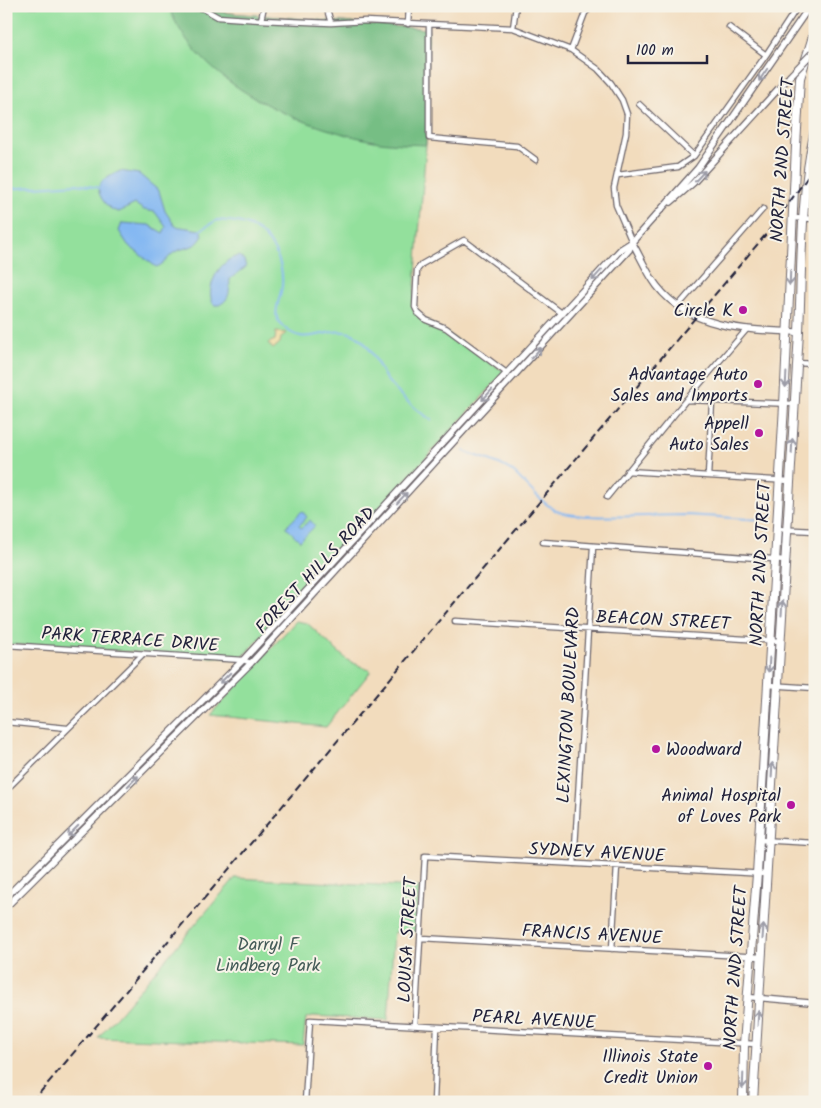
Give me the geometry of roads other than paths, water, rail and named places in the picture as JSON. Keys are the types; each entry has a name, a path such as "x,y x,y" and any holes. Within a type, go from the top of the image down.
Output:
{"main road":[{"name":"NORTH 2ND STREET","path":"743,1102 744,1044 757,874 768,685 800,78 815,30"},
{"name":"NORTH 2ND STREET","path":"753,1102 799,332 804,219 810,150 815,130"}],"street":[{"path":"164,6 202,8 218,17 261,20 331,24 365,21 428,26 513,28 572,50 598,69 611,83 622,100 627,114 626,133 614,188 616,205 632,242 657,286 678,306 703,320 724,326 747,329 799,332"},
{"path":"261,20 264,6"},
{"path":"326,6 331,24"},
{"path":"408,24 409,6"},
{"path":"513,28 516,6"},
{"path":"572,50 585,13 592,6"},
{"path":"618,175 678,167 694,156 766,55 798,6"},
{"name":"FOREST HILLS ROAD","path":"6,906 174,729 243,660 621,249 632,242 698,168 810,6"},
{"path":"428,26 429,138 517,146 536,160"},
{"path":"729,27 766,55"},
{"name":"FOREST HILLS ROAD","path":"651,220 693,183 815,50"},
{"path":"639,104 694,156"},
{"path":"678,306 763,209"},
{"path":"793,218 815,219"},
{"path":"514,377 446,328 418,314 415,307 416,276 422,264 464,240 568,318"},
{"name":"FOREST HILLS ROAD","path":"6,897 180,733 251,663 568,318 629,250 632,242"},
{"path":"607,497 747,329"},
{"path":"797,363 815,364"},
{"path":"686,400 794,404"},
{"path":"708,476 712,402"},
{"path":"628,471 790,481"},
{"path":"776,529 815,531"},
{"path":"543,542 785,560"},
{"name":"LEXINGTON BOULEVARD","path":"574,864 593,547"},
{"path":"344,550 349,555"},
{"path":"318,578 324,583"},
{"name":"BEACON STREET","path":"455,621 780,641"},
{"name":"PARK TERRACE DRIVE","path":"6,645 243,660 251,663"},
{"path":"6,790 142,655"},
{"path":"768,685 815,688"},
{"path":"6,722 67,728"},
{"path":"174,729 180,733"},
{"path":"759,840 815,843"},
{"name":"SYDNEY AVENUE","path":"425,856 767,874"},
{"name":"LOUISA STREET","path":"415,1026 422,938 425,856"},
{"path":"612,949 617,866"},
{"name":"FRANCIS AVENUE","path":"422,938 761,957"},
{"path":"748,998 815,1002"},
{"name":"PEARL AVENUE","path":"305,1102 310,1020 757,1044"},
{"path":"434,1102 437,1027"}],"water":[{"path":"120,171 139,174 159,191 165,211 175,226 200,230 203,235 201,240 194,245 175,252 156,267 128,245 119,231 122,223 149,225 163,233 166,227 155,212 144,210 135,204 119,212 105,203 100,196 98,188 103,180"},
{"path":"239,256 244,260 246,267 230,279 229,294 226,300 219,305 214,305 211,299 211,291 215,276 226,262"},
{"path":"302,511 307,517 299,526 301,528 310,520 315,526 300,541 286,527"}],"waterway":[{"path":"6,189 77,184 100,188"},
{"path":"199,231 217,220 242,223 258,231 270,243 279,259 282,277 276,314 279,322 288,331 307,337 334,332 353,334 369,348 391,385 407,401 431,420"},
{"path":"464,451 508,468 543,502 555,510 565,513 597,516 683,515 770,520"}],"railway":[{"path":"32,1102 767,233 815,167"}],"place":[{"name":"Circle K","path":"743,310"},
{"name":"Advantage Auto Sales and Imports","path":"758,384"},
{"name":"Appell Auto Sales","path":"759,433"},
{"name":"Woodward","path":"656,749"},
{"name":"Animal Hospital of Loves Park","path":"791,805"},
{"name":"Illinois State Credit Union","path":"708,1066"}],"park label":[{"name":"Darryl F Lindberg Park","path":"268,954"}]}
